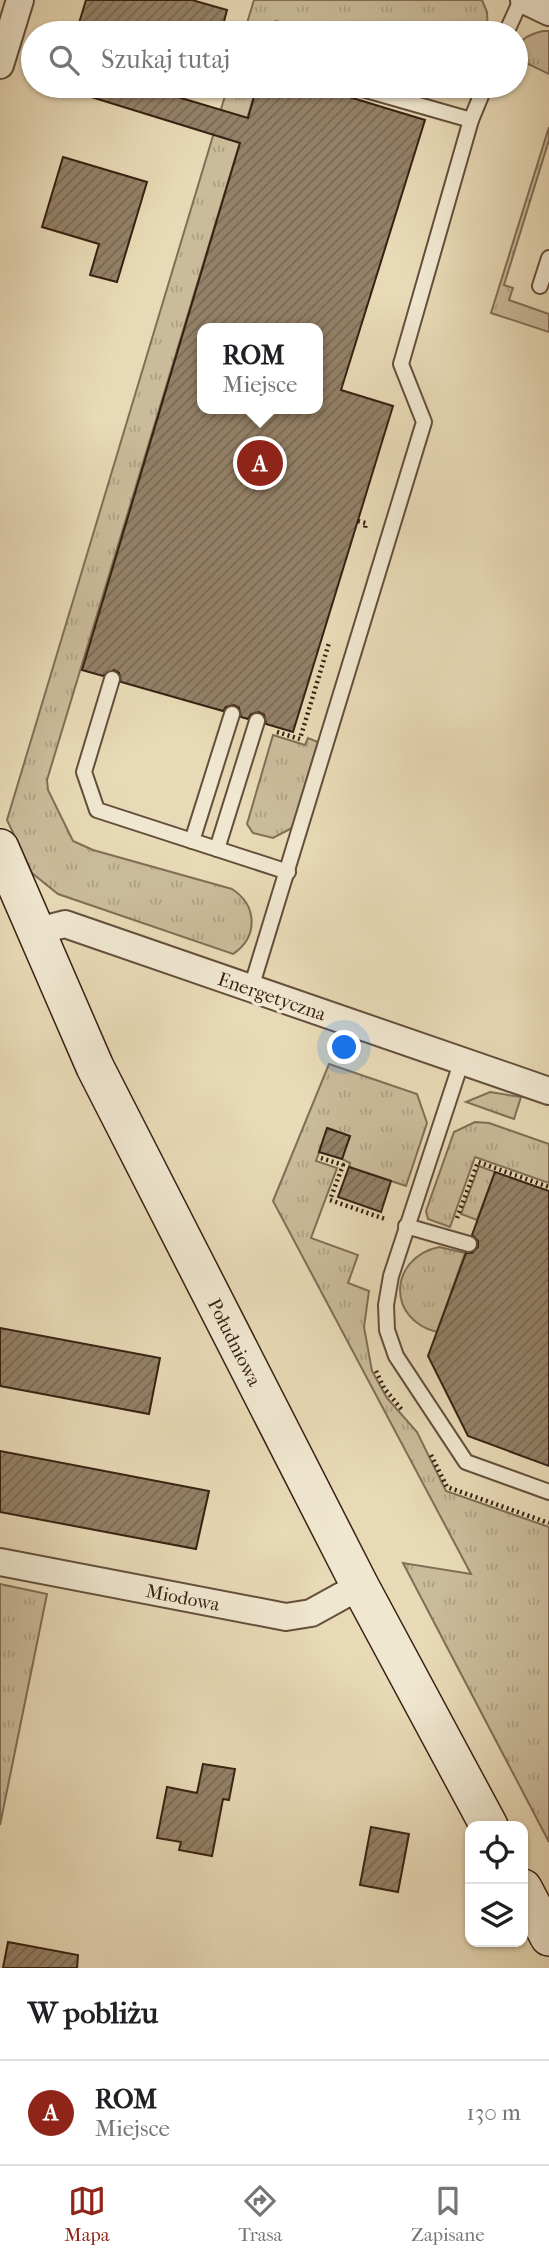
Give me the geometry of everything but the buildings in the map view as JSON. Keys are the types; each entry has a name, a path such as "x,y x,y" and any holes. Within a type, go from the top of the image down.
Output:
{"street":[{"path":"0,65 19,0"},
{"path":"522,0 549,12"},
{"name":"Południowa","path":"0,848 34,932 95,1067 360,1586 486,1821"},
{"name":"Energetyczna","path":"34,932 65,924 549,1091"},
{"name":"Miodowa","path":"0,1562 286,1617 311,1614 360,1586"},
{"path":"528,1897 549,1937"}],"lane":[{"path":"512,21 522,0"},
{"path":"394,98 471,120"},
{"path":"251,988 424,422 401,364 471,120 480,98"},
{"path":"540,286 549,258"},
{"path":"112,679 84,772 97,810 288,872"},
{"path":"192,841 232,714"},
{"path":"218,849 257,721"},
{"path":"462,1060 406,1226 386,1304 387,1330 396,1356 466,1462 549,1492"},
{"path":"406,1226 469,1244"}],"path":[{"path":"358,521 366,523 362,536"},
{"path":"270,730 300,739 331,638"},
{"path":"321,1158 343,1165 330,1200 406,1226"},
{"path":"449,1238 478,1162 549,1187"}],"green space":[{"path":"254,0 482,0 487,21 276,21 248,21"},
{"path":"549,31 549,74 528,64 528,36"},
{"path":"224,98 253,98 47,780 48,790 73,841 93,850 232,889 247,904 250,913 252,922 247,939 233,954 58,894 32,873 7,820"},
{"path":"549,127 549,140 504,285 513,288 509,300 549,314 549,332 491,313"},
{"path":"273,735 305,745 308,738 318,742 292,828 273,838 253,833 247,824"},
{"path":"329,1064 417,1094 427,1123 406,1186 349,1167 350,1163 342,1159 350,1136 328,1128 316,1161 337,1168 311,1238 358,1255 348,1283 369,1291 364,1327 372,1371 387,1398 417,1432 446,1491 549,1527 549,1842 403,1563 471,1574 273,1201"},
{"path":"490,1092 521,1097 514,1119 466,1102"},
{"path":"475,1122 489,1123 549,1144 549,1183 475,1157 450,1227 428,1219 426,1211 454,1132"},
{"path":"479,1166 495,1172 477,1220 461,1214"},
{"path":"439,1247 465,1253 437,1332 420,1325 409,1315 402,1302 400,1289 403,1275 410,1263 422,1253"},
{"path":"0,1584 47,1594 0,1825"}],"place":[{"name":"ROM","path":"260,463"}]}
